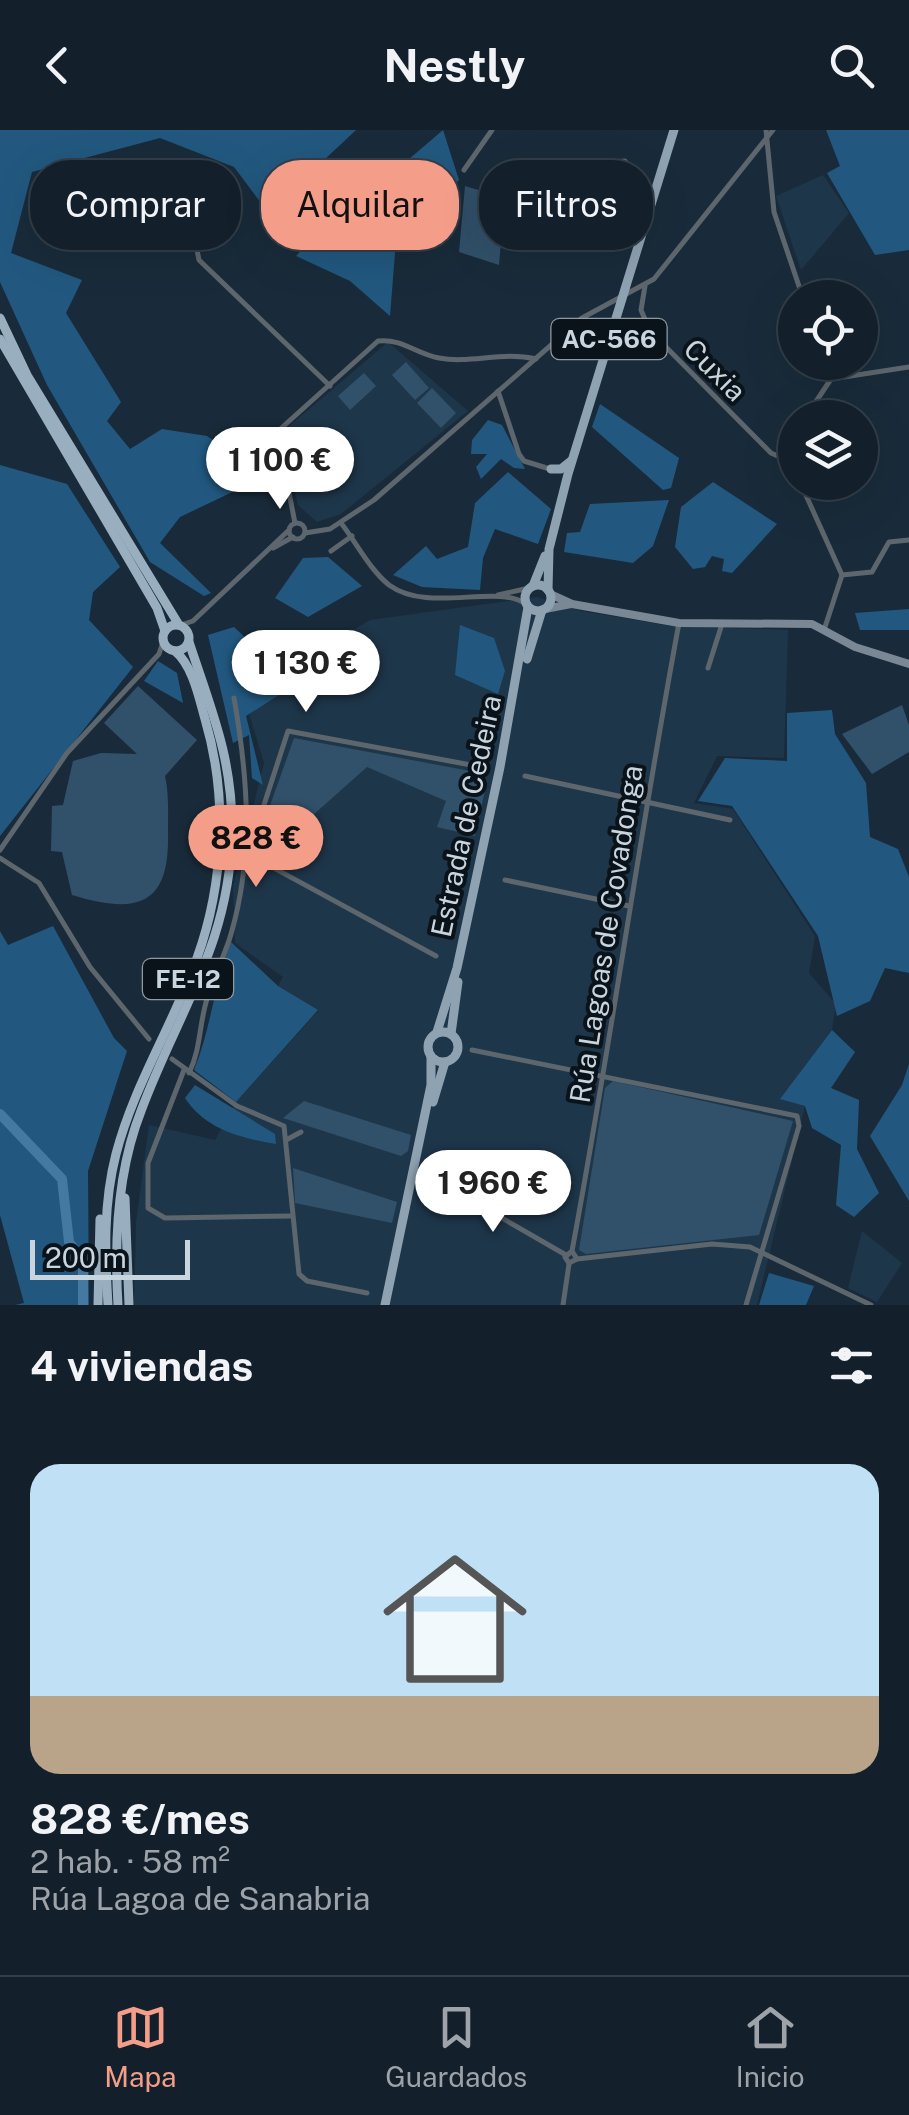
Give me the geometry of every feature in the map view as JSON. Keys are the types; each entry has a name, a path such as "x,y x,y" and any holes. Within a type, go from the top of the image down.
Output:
{"highway":[{"path":"0,318 27,374 184,631"},
{"path":"0,339 157,608 168,644"},
{"path":"168,644 184,631"},
{"path":"168,644 184,631"},
{"name":"FE-12","path":"118,1305 116,1231 124,1171 146,1096 205,972 230,866 232,800 222,736 184,631"},
{"name":"FE-12","path":"108,1305 104,1227 113,1168 128,1113 197,960 214,891 220,825 213,751 196,689 184,661 168,644"},
{"path":"98,1305 98,1226 113,1168"},
{"path":"124,1171 129,1305"}],"main road":[{"name":"AC-566","path":"653,194 671,131"},
{"name":"AC-566","path":"531,587 549,549 636,250"},
{"path":"551,469 561,468 573,459"},
{"path":"551,469 568,474"},
{"path":"551,469 559,474 565,488"},
{"name":"AC-566","path":"549,549 549,592"},
{"path":"531,587 572,604 680,623 825,628 856,647 909,664"},
{"name":"Estrada de Cedeira","path":"437,1032 465,932 531,587"},
{"name":"Estrada de Cedeira","path":"454,1039 460,967 528,654 549,592"},
{"path":"527,606 544,609 572,604"},
{"path":"388,1305 431,1085 432,1056 428,1044 437,1032 472,1050"},
{"path":"454,1039 455,1055"},
{"path":"388,1305 427,1121 445,1062 472,1050"},
{"path":"432,1056 445,1062"}],"street":[{"path":"464,170 492,130"},
{"path":"262,555 305,533 341,523 596,306 645,286 769,133"},
{"path":"769,133 774,212 798,280"},
{"path":"197,250 199,260 330,386"},
{"name":"Cuxia","path":"645,286 640,310 650,330 778,456"},
{"path":"293,538 277,432 378,341 393,339 441,359 505,354 536,359"},
{"path":"878,372 909,367"},
{"path":"498,391 524,461 551,469"},
{"path":"489,399 504,412"},
{"path":"808,500 842,575 825,628"},
{"path":"341,523 395,588 440,600 511,597 527,606"},
{"path":"184,631 292,527 304,526 305,533"},
{"path":"330,551 352,536"},
{"path":"842,575 872,572 889,542 909,540"},
{"path":"480,599 531,587"},
{"name":"Rúa Lagoas de Covadonga","path":"569,1253 605,1076 629,906 680,623"},
{"path":"708,668 722,624"},
{"path":"0,850 67,753 168,644"},
{"path":"234,698 248,786 248,854"},
{"path":"291,1216 165,1218 148,1208 148,1163 201,1041 209,992 232,932 248,854 288,731 471,765"},
{"path":"525,776 730,820"},
{"path":"248,854 436,956"},
{"path":"0,858 39,883 90,966 149,1039"},
{"path":"505,880 629,906"},
{"path":"472,1050 797,1116 799,1126 746,1305"},
{"path":"172,1059 237,1106 284,1126 295,1262 303,1279 367,1293"},
{"path":"285,1143 290,1135 301,1132"},
{"path":"436,1180 577,1260"},
{"path":"570,1263 712,1244 750,1247 871,1305"},
{"path":"562,1305 569,1253"}],"shaded area":[{"path":"0,130 356,130 324,160 261,160 261,203 241,176 241,160 216,160 160,138 77,160 30,160 30,180 11,253 82,280 66,313 121,402 107,421 130,449 162,429 207,436 266,476 180,517 160,543 211,593 204,596 150,562 47,385 0,282"},
{"path":"443,130 453,160 408,160"},
{"path":"826,130 909,130 909,250 875,255 827,173 840,166"},
{"path":"823,175 849,213 801,270 776,196"},
{"path":"465,186 479,190 479,250 500,250 499,265 459,252"},
{"path":"301,250 395,250 390,316 350,281 296,256"},
{"path":"388,342 468,411 341,514 317,522 298,505 280,434"},
{"path":"406,362 429,388 415,400 392,375"},
{"path":"364,373 376,386 350,410 338,396"},
{"path":"432,388 456,413 441,428 417,403"},
{"path":"600,404 679,458 671,488 663,490 592,427"},
{"path":"488,420 502,425 525,469 514,468 501,459 481,479 476,467 487,454 471,454 472,440"},
{"path":"0,465 67,484 120,567 93,592 89,620 133,667 0,836"},
{"path":"508,472 551,509 538,544 495,529 483,558 480,590 422,587 393,575 426,546 437,559 468,547 475,503"},
{"path":"713,482 777,524 732,573 722,571 724,559 712,556 705,567 693,569 675,547 681,507"},
{"path":"669,500 653,546 633,563 564,552 567,533 580,532 590,504"},
{"path":"328,557 362,586 308,617 275,598 303,558"},
{"path":"537,597 581,611 671,626 788,630 784,758 717,756 694,803 733,809 815,936 809,973 836,1004 832,1030 781,1098 805,1106 757,1305 134,1305 136,1223 149,1125 215,1140 236,1102 318,1011 278,986 283,977 235,943 233,887 264,763 248,710 310,657 370,620"},
{"path":"909,609 909,630 860,630 855,613"},
{"path":"460,625 494,638 505,671 498,694 455,675"},
{"path":"234,627 266,657 301,649 282,693 246,716 263,785 252,778 249,735 233,743 208,635"},
{"path":"158,661 177,673 183,703 144,681"},
{"path":"138,686 197,740 165,776 167,857 156,890 146,899 132,903 95,901 72,895 62,852 51,851 52,806 63,805 73,761 101,753 137,754 104,723"},
{"path":"902,705 909,725 909,752 872,774 842,734"},
{"path":"832,710 835,734 866,783 870,837 898,849 909,877 909,973 885,968 870,1001 837,1016 818,936 732,806 698,801 725,758 787,761 787,713"},
{"path":"294,738 481,773 487,781 475,836 437,827 446,801 367,767 267,856 271,862 258,856 255,848"},
{"path":"53,926 114,1038 127,1051 88,1171 89,1305 15,1305 24,1303 0,1215 0,931 8,945"},
{"path":"231,942 278,986 318,1010 236,1102 194,1070"},
{"path":"832,1030 855,1052 831,1088 859,1100 857,1149 879,1193 854,1217 836,1205 841,1145 812,1128 805,1106 780,1099"},
{"path":"909,1064 909,1201 870,1136 902,1085"},
{"path":"613,1081 793,1121 759,1235 586,1254 579,1250 605,1088"},
{"path":"195,1085 275,1134 276,1144 213,1125 185,1098"},
{"path":"304,1101 411,1135 408,1151 401,1156 283,1118"},
{"path":"293,1168 397,1202 392,1223 295,1203"},
{"path":"862,1231 902,1263 877,1302 848,1288"},
{"path":"769,1273 814,1286 806,1305 759,1305"}],"waterway":[{"path":"0,1114 62,1179 69,1242 83,1261 83,1305"}]}
